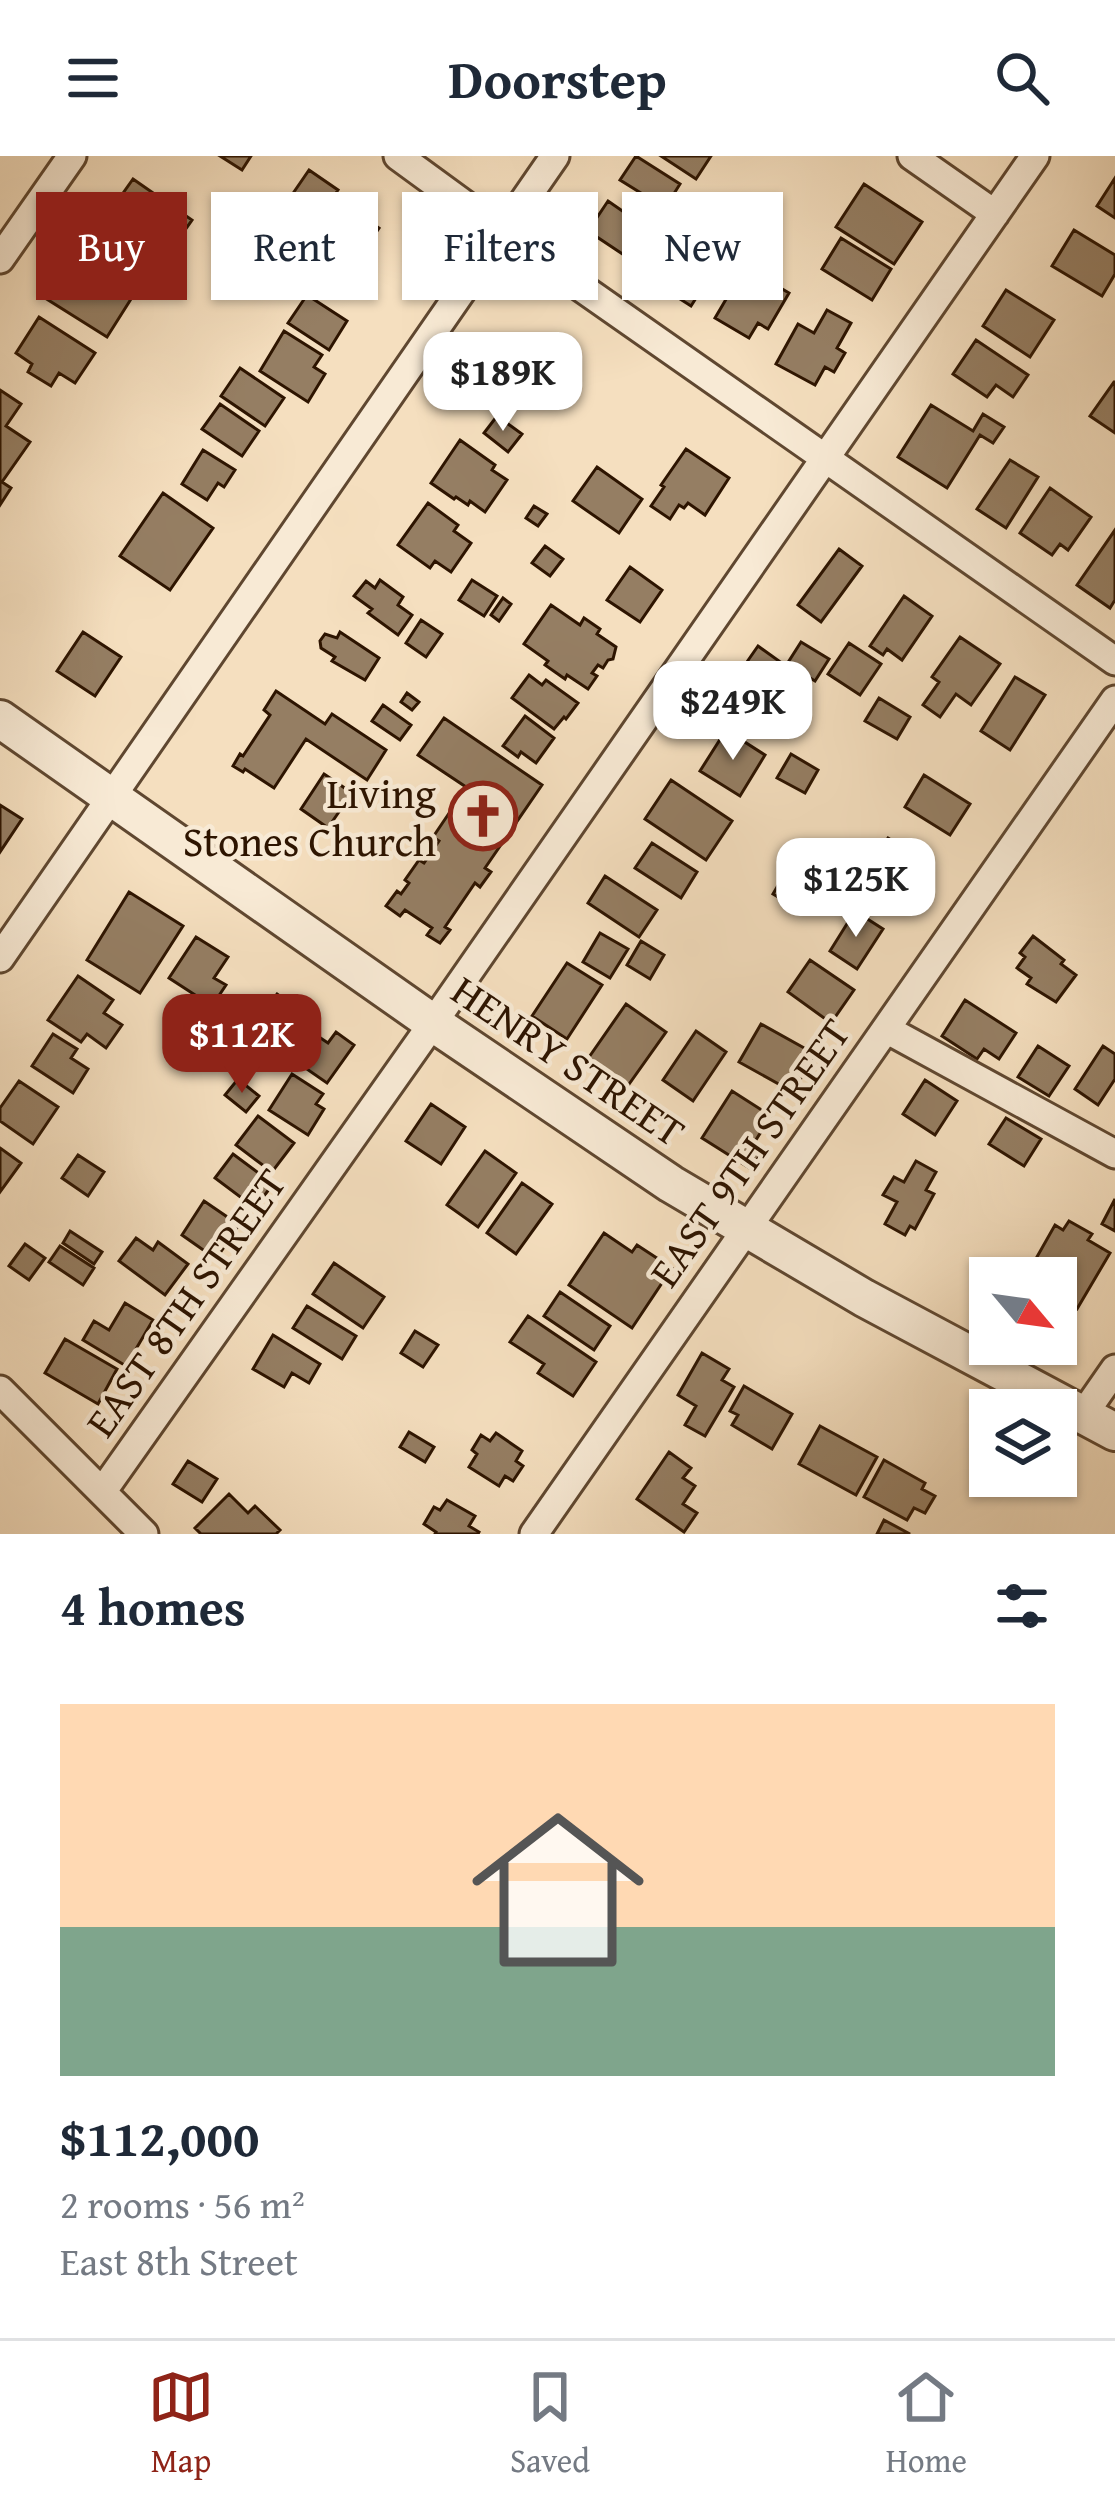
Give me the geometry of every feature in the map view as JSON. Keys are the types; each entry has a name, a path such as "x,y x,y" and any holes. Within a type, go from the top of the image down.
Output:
{"street":[{"path":"0,259 72,156"},
{"path":"398,156 447,192"},
{"path":"530,192 555,156"},
{"path":"912,156 995,214"},
{"name":"EAST 8TH STREET","path":"102,1492 1035,156"},
{"path":"598,299 1115,661"},
{"path":"0,958 455,300"},
{"name":"EAST 9TH STREET","path":"535,1534 1115,700"},
{"name":"HENRY STREET","path":"0,719 618,1150 746,1231 1099,1424"},
{"path":"886,1029 1115,1154"},
{"path":"1099,1424 1115,1369"},
{"path":"1,1392 144,1534"}],"building":[{"path":"220,156 251,156 242,170"},
{"path":"636,156 680,184 675,192 639,192 620,180"},
{"path":"661,156 711,156 696,179"},
{"path":"309,170 338,190 337,192 294,192"},
{"path":"1115,178 1115,218 1097,206"},
{"path":"133,179 152,192 124,192"},
{"path":"864,184 922,222 894,264 836,227"},
{"path":"608,201 622,211 622,254 598,238 598,216"},
{"path":"1074,230 1115,255 1115,274 1102,296 1052,266"},
{"path":"841,238 891,269 872,300 822,269"},
{"path":"783,289 789,293 768,329 758,323 749,338 715,318 726,300 783,300"},
{"path":"1006,290 1054,320 1030,357 983,326"},
{"path":"48,300 130,300 107,337"},
{"path":"304,300 315,300 347,321 329,350 288,323"},
{"path":"827,310 851,323 837,348 845,353 834,372 825,367 815,385 776,364 798,324 814,333"},
{"path":"39,317 95,353 75,383 59,373 51,386 28,372 32,364 16,353"},
{"path":"284,331 322,355 314,367 325,374 308,402 260,371"},
{"path":"976,340 1028,375 1013,397 996,385 987,397 953,374"},
{"path":"530,345 541,358 537,363 548,370 528,404 501,384 521,355 520,347"},
{"path":"240,368 284,398 265,426 221,396"},
{"path":"1115,382 1115,433 1090,416"},
{"path":"0,390 21,404 6,426 30,442 2,482 11,488 0,505"},
{"path":"220,404 259,431 242,456 202,429"},
{"path":"931,405 973,431 983,414 1004,427 993,443 980,435 947,488 898,457"},
{"path":"497,416 522,434 508,452 484,433"},
{"path":"460,440 495,465 492,470 507,480 485,512 431,483"},
{"path":"686,449 729,478 705,515 688,503 684,508 679,505 670,519 651,506"},
{"path":"203,450 235,470 207,500 182,484"},
{"path":"1010,460 1038,477 1006,528 977,509"},
{"path":"597,467 642,499 619,533 573,501"},
{"path":"1050,488 1091,517 1068,550 1060,544 1052,555 1020,533"},
{"path":"163,493 213,528 170,590 120,556"},
{"path":"428,503 458,525 454,531 471,543 451,572 435,561 430,568 398,545"},
{"path":"534,506 547,514 538,526 526,518"},
{"path":"1115,530 1115,600 1110,608 1077,585"},
{"path":"545,546 563,559 550,576 532,563"},
{"path":"839,549 862,566 821,622 798,605"},
{"path":"630,567 662,590 640,622 607,600"},
{"path":"380,580 403,597 398,605 412,615 398,635 354,596 366,581 375,588"},
{"path":"472,580 497,596 484,616 459,600"},
{"path":"904,596 932,616 902,660 887,649 883,655 870,646"},
{"path":"503,598 511,604 499,621 491,615"},
{"path":"551,605 580,625 584,618 616,647 613,659 592,673 597,676 588,689 545,665 548,661 524,644"},
{"path":"421,620 442,634 426,657 406,643"},
{"path":"83,632 121,657 95,696 57,671"},
{"path":"340,632 379,658 365,680 332,661 335,657 321,648 325,634 337,638"},
{"path":"960,637 1000,664 971,705 956,694 940,717 923,705 939,682 932,677"},
{"path":"801,642 829,659 815,681 787,664"},
{"path":"849,643 881,664 860,695 828,674"},
{"path":"758,646 786,666 762,701 733,682"},
{"path":"529,675 542,685 546,680 578,703 554,729 512,698"},
{"path":"1015,677 1045,695 1010,750 981,731"},
{"path":"276,691 325,724 332,714 386,750 367,780 306,739 274,788 233,766 270,715 264,710"},
{"path":"407,693 419,702 412,710 401,702"},
{"path":"879,698 910,717 897,739 865,721"},
{"path":"383,705 411,725 400,740 372,721"},
{"path":"525,716 554,738 536,763 503,746"},
{"name":"Living Stones Church","path":"444,718 542,785 485,868 491,872 480,887 475,883 445,927 450,930 440,943 427,935 432,928 405,910 400,916 386,906 409,883 405,880 419,860 424,863 439,841 433,837 469,789 418,755"},
{"path":"726,730 765,755 740,796 700,771"},
{"path":"791,754 818,770 805,793 777,778"},
{"path":"324,774 352,793 331,830 301,809"},
{"path":"924,775 970,804 950,835 905,807"},
{"path":"671,780 732,821 706,860 645,819"},
{"path":"0,805 22,819 0,852"},
{"path":"888,838 925,862 908,888 871,863"},
{"path":"652,843 697,872 681,898 635,868"},
{"path":"803,843 836,862 807,914 773,894"},
{"path":"605,876 657,910 639,937 588,903"},
{"path":"129,892 183,926 140,993 87,960"},
{"path":"855,911 883,929 857,969 830,951"},
{"path":"600,933 628,949 610,978 583,962"},
{"path":"1033,936 1076,975 1056,1002 1027,984 1031,978 1017,968 1025,957 1020,953"},
{"path":"196,937 228,957 214,978 226,985 212,1006 169,978"},
{"path":"641,941 664,955 650,979 627,965"},
{"path":"810,960 854,990 831,1023 788,992"},
{"path":"567,963 602,985 567,1039 532,1016"},
{"path":"78,976 113,1000 104,1013 122,1025 106,1048 87,1034 81,1042 48,1020"},
{"path":"277,994 302,1013 265,1062 231,1036 250,1010 260,1017"},
{"path":"965,1000 1016,1033 999,1059 984,1049 977,1059 942,1036"},
{"path":"626,1004 666,1032 627,1087 587,1060"},
{"path":"761,1024 815,1054 793,1092 739,1062"},
{"path":"307,1029 328,1043 336,1032 354,1045 327,1083 288,1056"},
{"path":"696,1031 726,1052 693,1101 663,1080"},
{"path":"53,1034 77,1049 71,1058 88,1069 73,1093 32,1066"},
{"path":"1038,1046 1069,1066 1049,1096 1018,1077"},
{"path":"1103,1046 1115,1054 1115,1079 1098,1105 1075,1089"},
{"path":"292,1074 323,1094 316,1104 324,1109 308,1135 269,1110"},
{"path":"238,1079 259,1096 246,1112 225,1095"},
{"path":"925,1080 957,1101 935,1135 903,1114"},
{"path":"19,1081 58,1107 33,1144 0,1121 0,1108"},
{"path":"732,1091 771,1116 754,1143 764,1149 751,1169 702,1138"},
{"path":"431,1104 465,1127 441,1164 406,1141"},
{"path":"258,1116 294,1143 272,1172 236,1145"},
{"path":"1006,1118 1041,1139 1024,1166 989,1144"},
{"path":"0,1148 21,1163 0,1192"},
{"path":"485,1151 516,1173 478,1227 447,1205"},
{"path":"233,1154 273,1184 255,1208 215,1178"},
{"path":"78,1155 104,1172 88,1196 62,1178"},
{"path":"916,1161 936,1172 926,1190 934,1194 915,1229 910,1226 905,1235 885,1224 897,1202 883,1195 894,1177 904,1182"},
{"path":"522,1183 552,1204 516,1254 487,1233"},
{"path":"1115,1199 1115,1231 1102,1224"},
{"path":"204,1201 239,1225 216,1259 182,1235"},
{"path":"1069,1221 1092,1234 1088,1240 1110,1253 1077,1309 1077,1257 1037,1257 1055,1225 1063,1230"},
{"path":"70,1231 102,1252 94,1264 63,1243"},
{"path":"604,1233 632,1252 637,1245 672,1268 632,1328 569,1285"},
{"path":"136,1238 153,1250 158,1242 188,1264 165,1295 119,1261"},
{"path":"25,1244 45,1258 29,1280 9,1266"},
{"path":"60,1246 94,1268 83,1285 49,1262"},
{"path":"334,1263 384,1297 363,1328 313,1294"},
{"path":"560,1292 610,1326 594,1350 544,1316"},
{"path":"125,1303 153,1320 126,1366 83,1340 94,1321 109,1330"},
{"path":"307,1306 356,1336 342,1359 293,1328"},
{"path":"528,1316 596,1362 573,1396 538,1373 544,1364 510,1342"},
{"path":"415,1331 438,1345 423,1367 401,1353"},
{"path":"273,1335 320,1364 309,1383 292,1373 284,1387 253,1369"},
{"path":"65,1339 117,1369 98,1404 45,1373"},
{"path":"702,1353 729,1369 722,1380 734,1387 705,1436 685,1425 696,1406 678,1395"},
{"path":"744,1386 792,1414 772,1449 732,1425 738,1415 730,1411"},
{"path":"820,1426 877,1457 856,1495 799,1464"},
{"path":"409,1432 434,1447 425,1462 400,1447"},
{"path":"496,1433 522,1451 516,1461 523,1466 513,1481 505,1476 499,1486 469,1467 481,1435 490,1441"},
{"path":"669,1452 691,1468 683,1478 695,1486 683,1504 697,1513 684,1532 637,1499"},
{"path":"884,1460 925,1483 922,1489 935,1496 925,1513 914,1508 907,1520 864,1497"},
{"path":"188,1461 217,1479 202,1502 173,1484"},
{"path":"229,1494 248,1513 255,1506 280,1530 276,1534 201,1534 195,1528"},
{"path":"447,1500 475,1516 469,1526 478,1534 435,1534 424,1524 434,1507 440,1510"},
{"path":"884,1520 910,1534 877,1534"}],"place":[{"name":"Living Stones Church","path":"483,816"}]}
